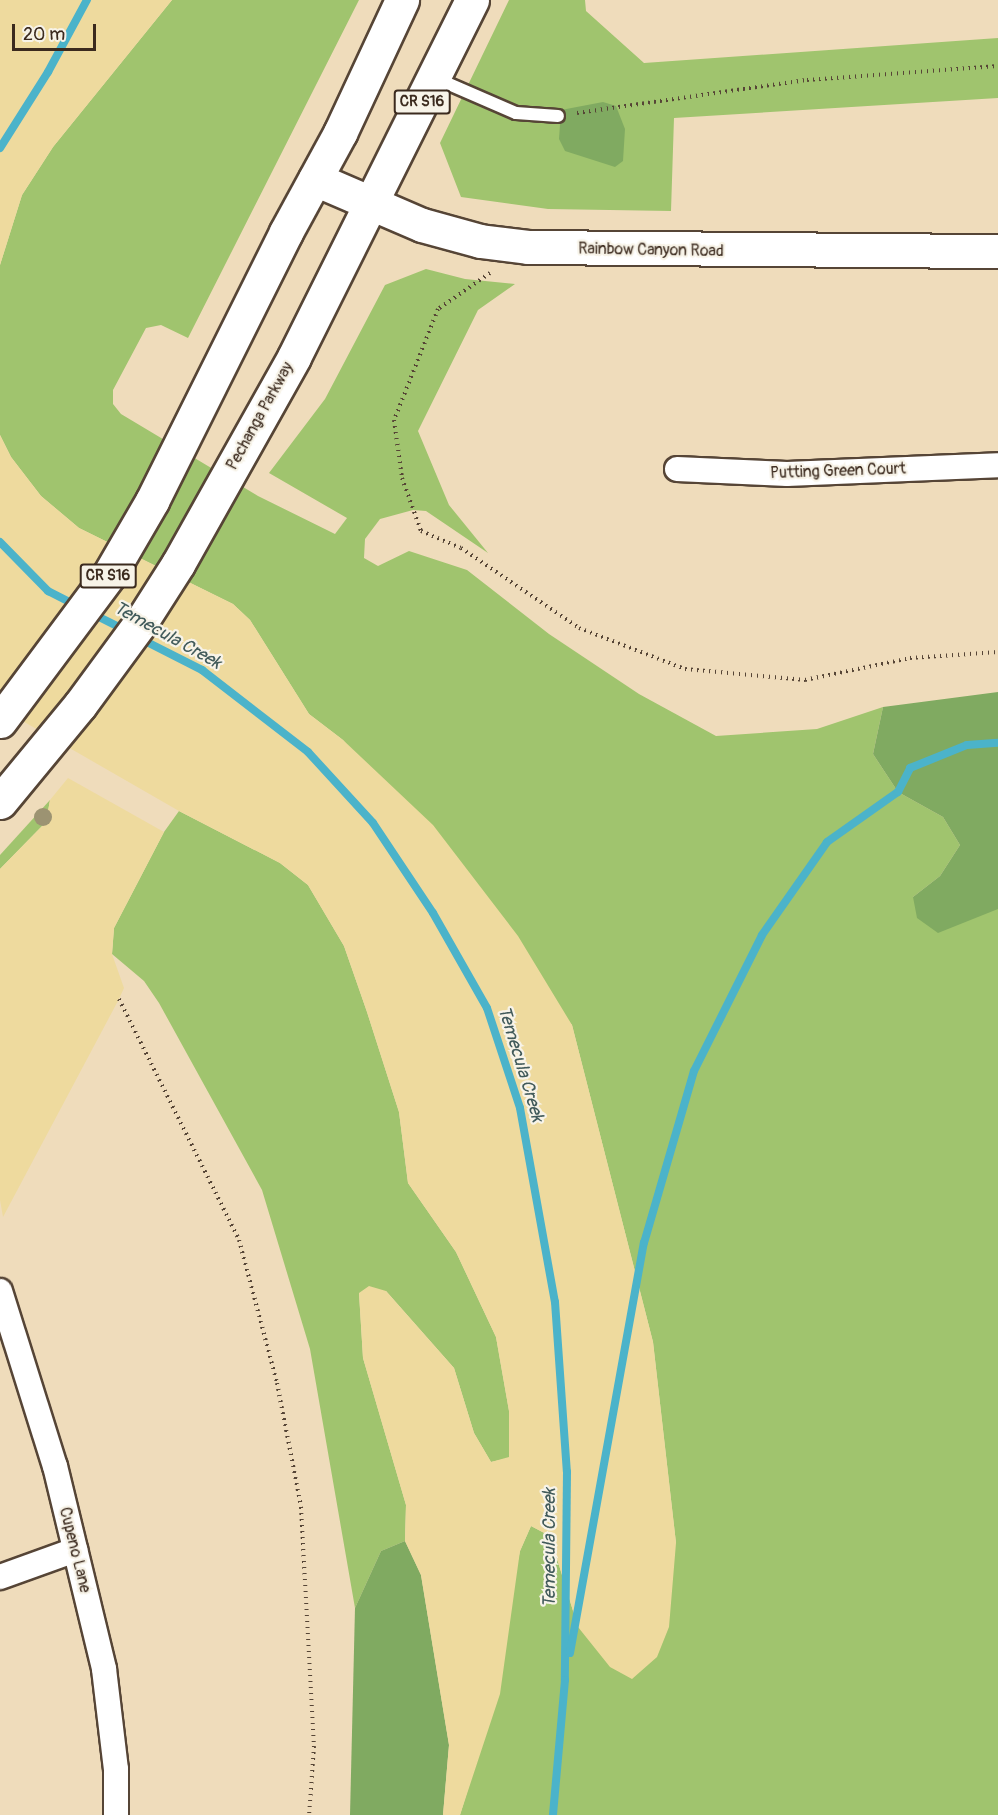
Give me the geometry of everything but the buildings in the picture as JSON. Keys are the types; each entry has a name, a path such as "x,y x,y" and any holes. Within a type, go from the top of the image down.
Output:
{"main road":[{"name":"CR S16","path":"0,721 109,575 196,417 402,0"},
{"name":"Pechanga Parkway","path":"0,802 26,773 141,622 294,357 472,0"},
{"name":"Rainbow Canyon Road","path":"315,179 422,225 480,241 528,247 998,251"}],"street":[{"name":"Putting Green Court","path":"677,469 787,474 998,465"},
{"name":"Cupeno Lane","path":"0,1291 32,1384 104,1669 116,1769 116,1815"},
{"path":"0,1578 75,1550"}],"lane":[{"path":"434,78 516,113 558,116"}],"path":[{"path":"558,116 807,80 998,66"},
{"path":"528,247 438,309 394,420 402,478 421,531 461,548 579,628 685,669 805,680 910,658 998,652"},
{"path":"119,999 239,1240 277,1383 301,1507 314,1746 309,1815"}],"green space":[{"path":"172,0 359,0 188,338 161,325 146,328 113,390 113,404 121,414 258,496 335,534 347,518 269,473 325,399 385,285 426,269 465,279 515,284 478,310 418,431 449,505 488,553 426,511 413,510 380,519 365,539 364,558 378,566 409,551 467,570 549,634 639,694 716,736 817,729 883,707 873,754 898,792 943,817 960,845 940,876 913,897 998,909 998,1815 460,1815 472,1776 520,1551 531,1526 550,1536 578,1627 676,1543 653,1342 572,1025 343,740 309,714 250,620 233,604 79,528 41,496 11,457 0,435 0,265 22,195 53,147"},
{"path":"509,0 585,0 586,11 644,63 998,38 998,98 674,118 671,211 548,209 461,197 440,143"},
{"path":"603,102 616,106 625,129 623,161 615,167 565,151 559,139 561,110"},
{"path":"998,692 998,909 938,933 917,918 913,897 940,876 960,845 943,817 898,792 873,754 883,707"},
{"path":"50,800 46,822 0,869 0,855"},
{"path":"179,811 280,863 308,885 344,946 367,1012 399,1112 408,1183 456,1252 496,1337 509,1411 509,1458 491,1462 474,1433 454,1368 386,1291 359,1293 363,1358 406,1505 405,1541 381,1551 355,1608 310,1349 262,1190 159,1003 144,981 112,954 114,928 164,832"},
{"path":"405,1541 421,1575 449,1745 443,1815 350,1815 355,1608 381,1551"}],"sand":[{"path":"0,0 172,0 53,147 22,195 0,265"},
{"path":"0,435 11,457 41,496 79,528 233,604 250,620 309,714 343,740 433,825 518,936 572,1025 653,1342 676,1543 669,1627 657,1657 632,1679 610,1667 578,1627 550,1536 531,1526 520,1551 500,1694 460,1815 443,1815 449,1745 421,1575 405,1541 406,1505 363,1358 359,1293 369,1286 386,1291 454,1368 474,1433 491,1462 509,1457 509,1411 496,1337 456,1252 408,1183 399,1112 367,1012 344,946 308,885 280,863 179,811 0,708"},
{"path":"68,778 164,832 114,928 112,954 124,988 3,1217 0,1200 0,869 46,822 50,800"}],"waterway":[{"name":"Temecula Creek","path":"0,148 48,72 87,0"},
{"name":"Temecula Creek","path":"0,542 48,591 77,606"},
{"name":"Temecula Creek","path":"89,612 125,630"},
{"name":"Temecula Creek","path":"139,638 202,670 308,752 373,823 433,913 487,1008 520,1108 555,1302 567,1472 565,1680 553,1815"},
{"path":"570,1653 644,1243 694,1071 762,935 827,842 898,792 910,768 967,745 998,743"}]}
